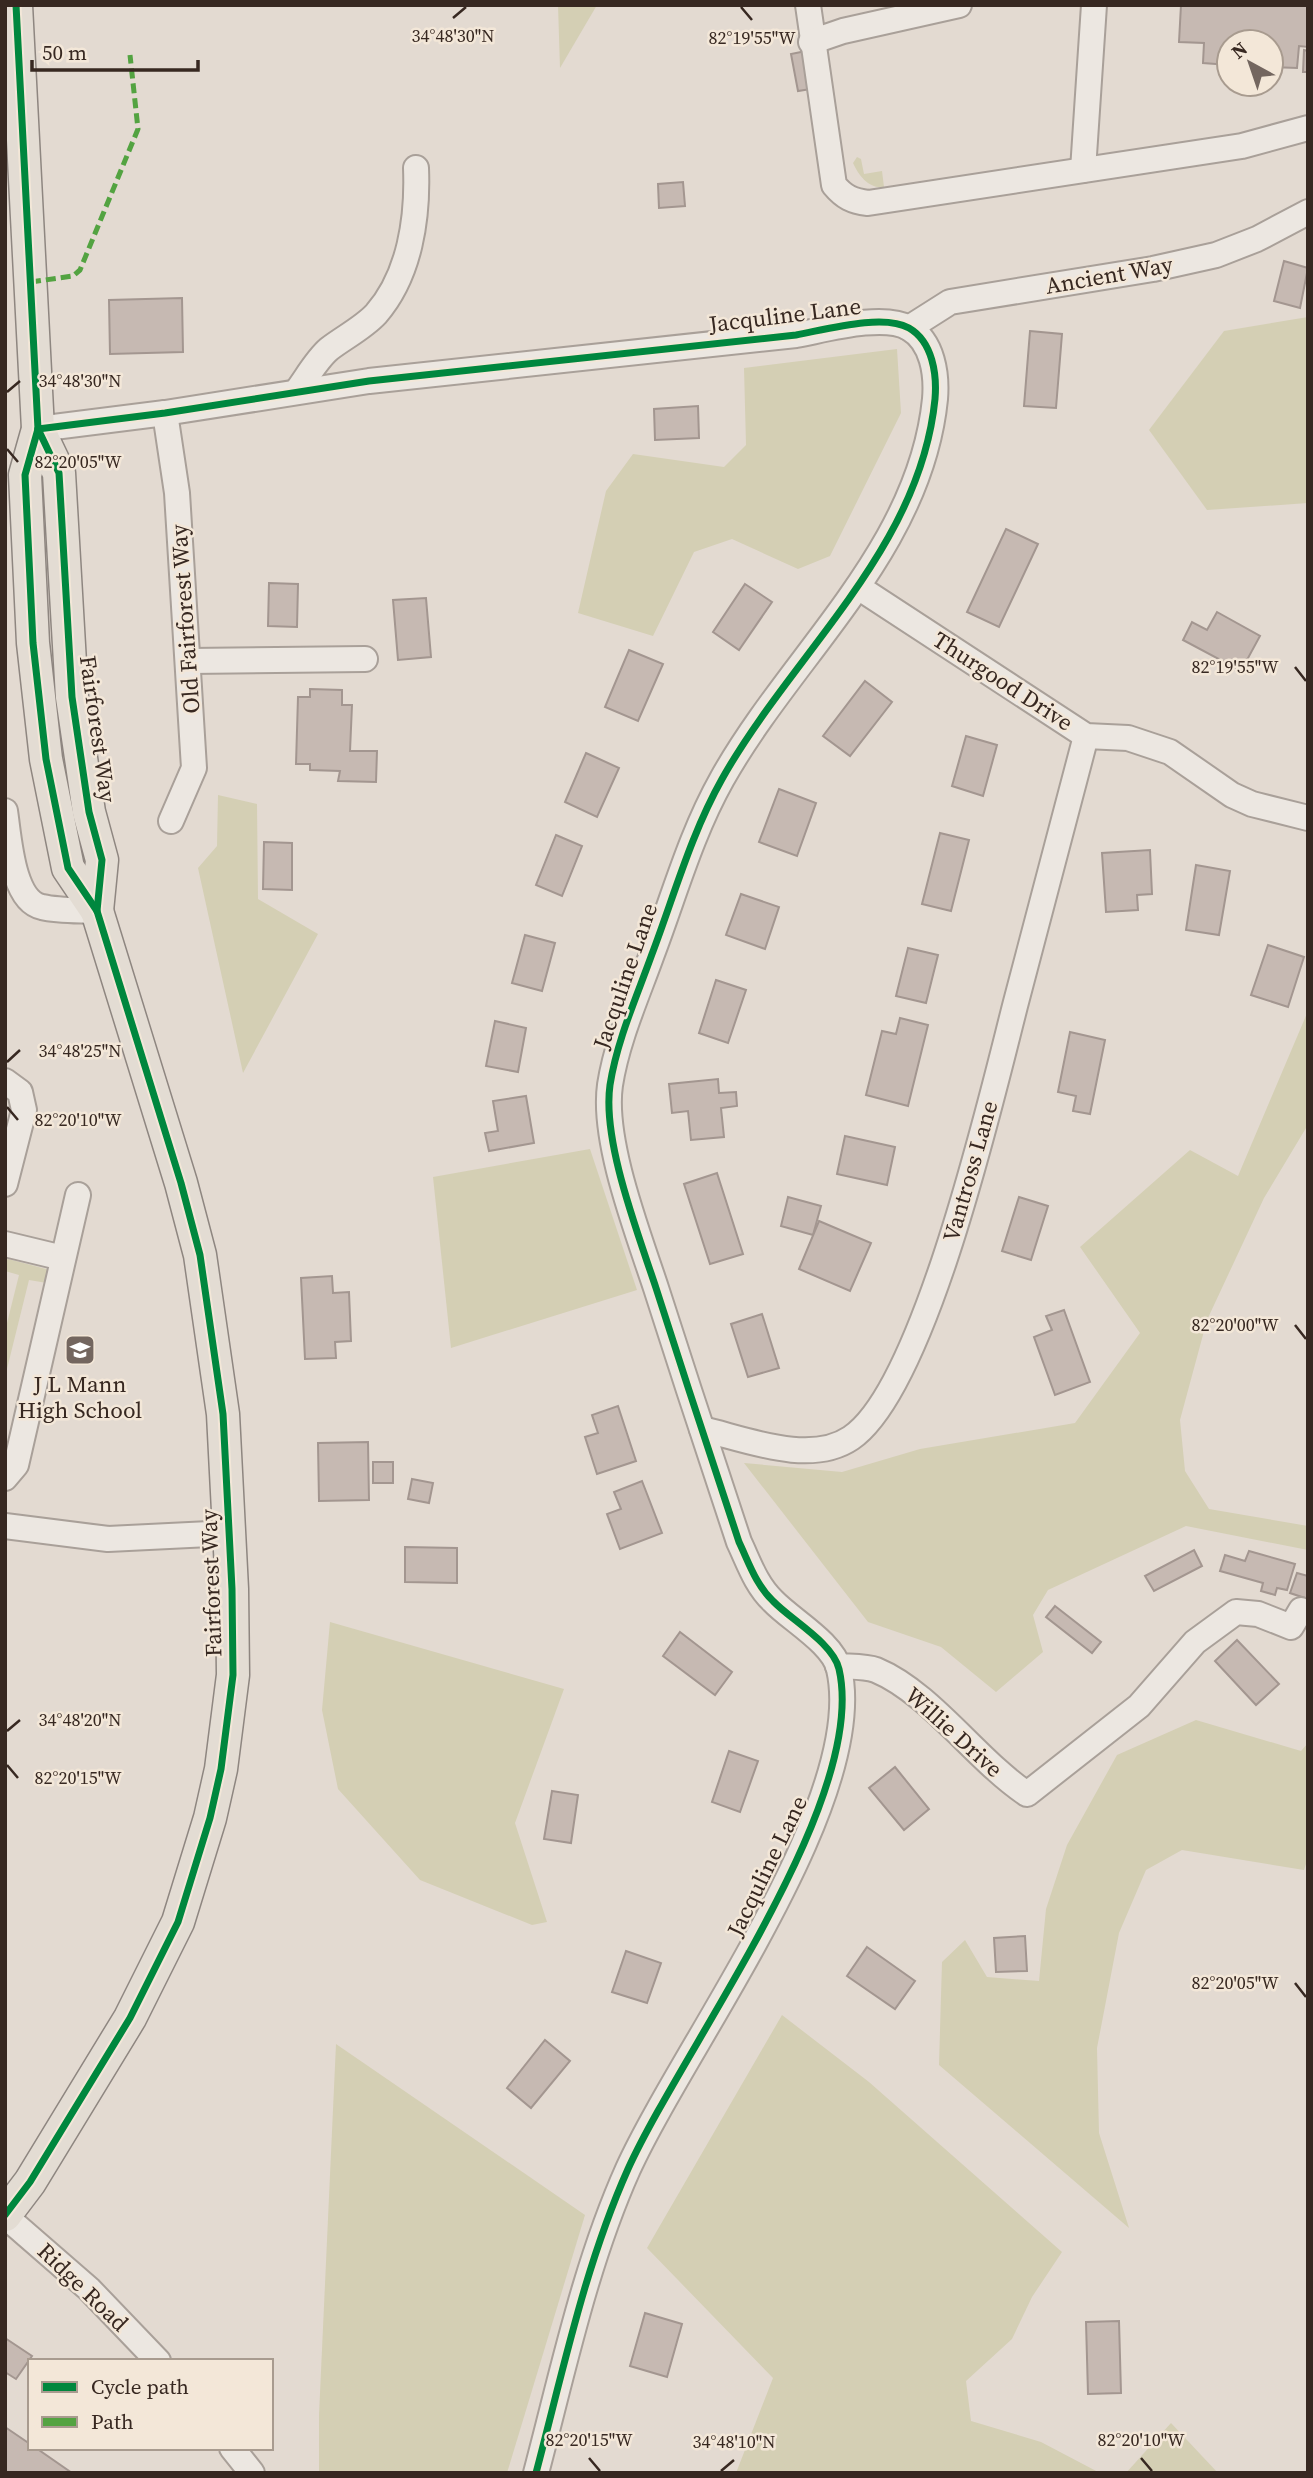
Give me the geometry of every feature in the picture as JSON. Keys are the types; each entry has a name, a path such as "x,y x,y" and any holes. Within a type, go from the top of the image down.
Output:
{"main road":[{"name":"Fairforest Way","path":"5,2216 30,2182 130,2018 178,1922 192,1884 221,1769 233,1675 230,1533 223,1414 200,1255 181,1183 97,911 102,860 89,811 72,697 59,473 38,429 16,188 16,5"}],"street":[{"path":"808,5 811,42 834,185 844,196 868,203 1242,146 1308,128"},
{"path":"811,42 843,31 959,5"},
{"path":"1083,170 1094,5"},
{"path":"296,392 326,352 375,316 394,287 404,264 417,205 416,168"},
{"name":"Ancient Way","path":"909,328 950,302 1153,270 1216,255 1257,239 1308,212"},
{"name":"Jacquline Lane","path":"38,429 165,413 369,381 796,335 846,325 885,323 909,328 924,344 934,364 936,387 932,425 908,497 858,587 751,732 721,781 677,887 620,1045 610,1086 613,1139 618,1161 739,1542 759,1585 773,1601 818,1640 838,1666 840,1726 826,1785 804,1842 770,1912 629,2168 604,2228 536,2473"},
{"name":"Old Fairforest Way","path":"165,413 177,493 190,661 194,768 171,821"},
{"name":"Thurgood Drive","path":"858,587 1086,736 1128,738 1170,752 1232,796 1252,804 1308,818"},
{"path":"190,661 365,659"},
{"name":"Vantross Lane","path":"702,1429 794,1449 835,1446 852,1438 870,1419 892,1382 909,1349 954,1231 1086,736"},
{"path":"5,811 20,888 28,900 40,907 97,911"},
{"path":"5,1081 20,1092 24,1110 5,1184"},
{"path":"5,1478 16,1465 78,1195"},
{"path":"5,1244 63,1258"},
{"path":"5,1526 108,1539 230,1533"},
{"name":"Willie Drive","path":"838,1666 874,1669 909,1688 1005,1779 1027,1794 1139,1706 1195,1642 1236,1612 1258,1614 1291,1627 1301,1610"},
{"name":"Ridge Road","path":"5,2216 89,2289 156,2359"},
{"path":"234,2450 252,2473"}],"shaded area":[{"path":"558,5 597,5 560,68"},
{"path":"857,157 861,159 864,174 882,171 884,187 869,184 861,177 853,163"},
{"path":"1308,317 1308,503 1207,510 1149,430 1224,331"},
{"path":"897,349 901,413 830,556 798,569 732,539 694,552 653,636 578,613 606,491 633,454 724,467 746,445 744,368"},
{"path":"218,795 257,804 258,899 318,934 243,1073 198,868 217,846"},
{"path":"1308,1011 1306,1128 1264,1198 1207,1320 1180,1420 1185,1471 1209,1509 1308,1526 1308,1550 1186,1526 1048,1590 1033,1615 1043,1652 996,1692 941,1647 868,1622 744,1463 842,1472 920,1449 1075,1423 1140,1333 1080,1247 1190,1150 1238,1176"},
{"path":"590,1149 637,1290 451,1348 433,1177"},
{"path":"5,1260 50,1270 47,1283 29,1280 5,1377 5,1331 19,1275 5,1271"},
{"path":"330,1622 564,1689 515,1823 547,1922 532,1925 420,1880 338,1789 322,1710"},
{"path":"1196,1720 1301,1751 1308,1743 1308,1858 1304,1870 1182,1850 1146,1870 1119,1933 1097,2048 1099,2133 1129,2228 939,2065 942,1962 965,1940 987,1977 1039,1981 1046,1909 1067,1845 1117,1755"},
{"path":"782,2015 869,2082 1062,2252 1032,2297 1012,2339 966,2381 971,2421 1041,2442 1100,2473 736,2473 773,2378 647,2248"},
{"path":"336,2044 585,2215 507,2473 319,2473 319,2415"},
{"path":"1171,2423 1218,2473 1126,2473"}],"building":[{"path":"1181,5 1308,5 1308,47 1299,46 1297,68 1285,68 1285,28 1215,28 1215,64 1203,63 1204,43 1179,42"},
{"path":"811,50 817,88 798,91 791,54"},
{"path":"1304,50 1308,51 1308,72 1303,72"},
{"path":"683,182 685,206 659,208 658,184"},
{"path":"1284,261 1308,268 1300,308 1274,301"},
{"path":"182,298 183,352 110,354 109,300"},
{"path":"1030,331 1062,334 1056,408 1024,406"},
{"path":"698,406 699,438 655,440 654,409"},
{"path":"1006,529 1038,544 999,627 967,612"},
{"path":"269,583 298,584 297,627 268,626"},
{"path":"745,584 772,602 739,650 713,632"},
{"path":"426,598 431,657 398,660 393,600"},
{"path":"1217,612 1260,636 1241,671 1183,640 1192,622 1207,630"},
{"path":"629,650 663,664 638,721 605,707"},
{"path":"865,681 892,702 850,756 823,736"},
{"path":"310,689 342,690 342,705 352,705 350,751 377,751 376,782 338,781 340,771 310,770 310,764 296,764 298,697 310,697"},
{"path":"966,736 997,745 983,796 952,786"},
{"path":"586,753 619,768 597,817 565,802"},
{"path":"779,789 816,803 797,856 759,842"},
{"path":"940,833 969,840 951,911 922,904"},
{"path":"556,835 582,846 562,896 536,885"},
{"path":"264,842 292,843 292,890 263,889"},
{"path":"1150,850 1152,894 1137,895 1138,910 1106,912 1102,853"},
{"path":"1196,865 1230,871 1219,935 1186,930"},
{"path":"741,894 779,907 765,949 726,935"},
{"path":"525,935 555,943 542,991 512,983"},
{"path":"1268,945 1304,957 1288,1007 1251,995"},
{"path":"908,948 938,955 926,1003 896,996"},
{"path":"716,980 746,990 728,1043 699,1033"},
{"path":"900,1018 928,1025 908,1106 866,1095 882,1031 896,1034"},
{"path":"495,1021 526,1028 518,1072 486,1066"},
{"path":"1070,1032 1105,1040 1090,1114 1073,1111 1076,1096 1058,1092"},
{"path":"718,1079 719,1093 736,1092 737,1106 721,1108 724,1137 691,1140 688,1111 672,1113 669,1084"},
{"path":"526,1096 534,1143 489,1151 485,1133 498,1131 493,1101"},
{"path":"845,1136 895,1147 887,1185 837,1174"},
{"path":"717,1173 743,1254 710,1264 684,1184"},
{"path":"788,1197 821,1206 813,1235 781,1226"},
{"path":"1019,1197 1048,1206 1031,1260 1002,1251"},
{"path":"819,1221 871,1243 850,1291 799,1269"},
{"path":"332,1276 333,1293 349,1292 351,1341 335,1342 336,1358 305,1359 301,1278"},
{"path":"1064,1310 1090,1382 1055,1395 1034,1337 1052,1330 1046,1316"},
{"path":"762,1314 779,1368 748,1377 731,1324"},
{"path":"618,1406 636,1461 597,1474 585,1437 598,1433 592,1415"},
{"path":"368,1442 369,1500 319,1501 318,1443"},
{"path":"373,1462 393,1462 393,1483 373,1483"},
{"path":"412,1479 433,1483 429,1503 408,1499"},
{"path":"642,1481 662,1533 620,1549 607,1514 621,1509 614,1492"},
{"path":"405,1547 457,1548 457,1583 405,1582"},
{"path":"1194,1550 1202,1566 1154,1591 1145,1576"},
{"path":"1249,1551 1295,1564 1287,1590 1277,1588 1275,1595 1261,1591 1263,1583 1220,1571 1225,1555 1245,1561"},
{"path":"1297,1573 1308,1576 1308,1599 1290,1593"},
{"path":"1055,1606 1101,1642 1092,1653 1046,1617"},
{"path":"680,1632 732,1672 715,1695 663,1656"},
{"path":"1237,1640 1279,1684 1256,1705 1215,1661"},
{"path":"729,1751 758,1761 740,1812 712,1802"},
{"path":"895,1767 929,1809 904,1830 869,1788"},
{"path":"552,1791 578,1795 571,1843 544,1839"},
{"path":"1025,1936 1027,1971 996,1972 994,1938"},
{"path":"867,1947 915,1981 895,2009 847,1976"},
{"path":"626,1951 661,1963 647,2003 612,1992"},
{"path":"545,2040 570,2061 531,2108 507,2088"},
{"path":"645,2313 682,2324 667,2377 630,2366"},
{"path":"1119,2321 1121,2393 1088,2394 1086,2322"},
{"path":"5,2338 32,2356 16,2379 5,2372"},
{"path":"5,2427 28,2443 28,2450 39,2450 72,2473 5,2473"}],"marked path":[{"path":"31,282 73,276 80,270 138,129 130,55"}],"cycle path":[{"path":"5,2215 30,2182 130,2018 178,1922 210,1818 221,1769 233,1675 232,1589 223,1414 200,1255 181,1183 97,911 68,868 46,759 33,643 25,475 38,429 16,5"},
{"path":"38,429 165,413 369,381 796,335 869,322 898,324 909,328 923,342 932,360 935,399 924,454 905,505 879,553 849,599 751,733 711,800 692,843 628,1018 610,1085 611,1133 623,1187 739,1542 753,1573 767,1595 820,1641 835,1659 839,1669 841,1723 827,1785 800,1852 766,1922 654,2118 613,2205 587,2280 536,2473"},
{"path":"38,429 59,473 72,697 89,812 102,860 97,911"}],"place":[{"name":"J L Mann High School","path":"80,1350"}]}
